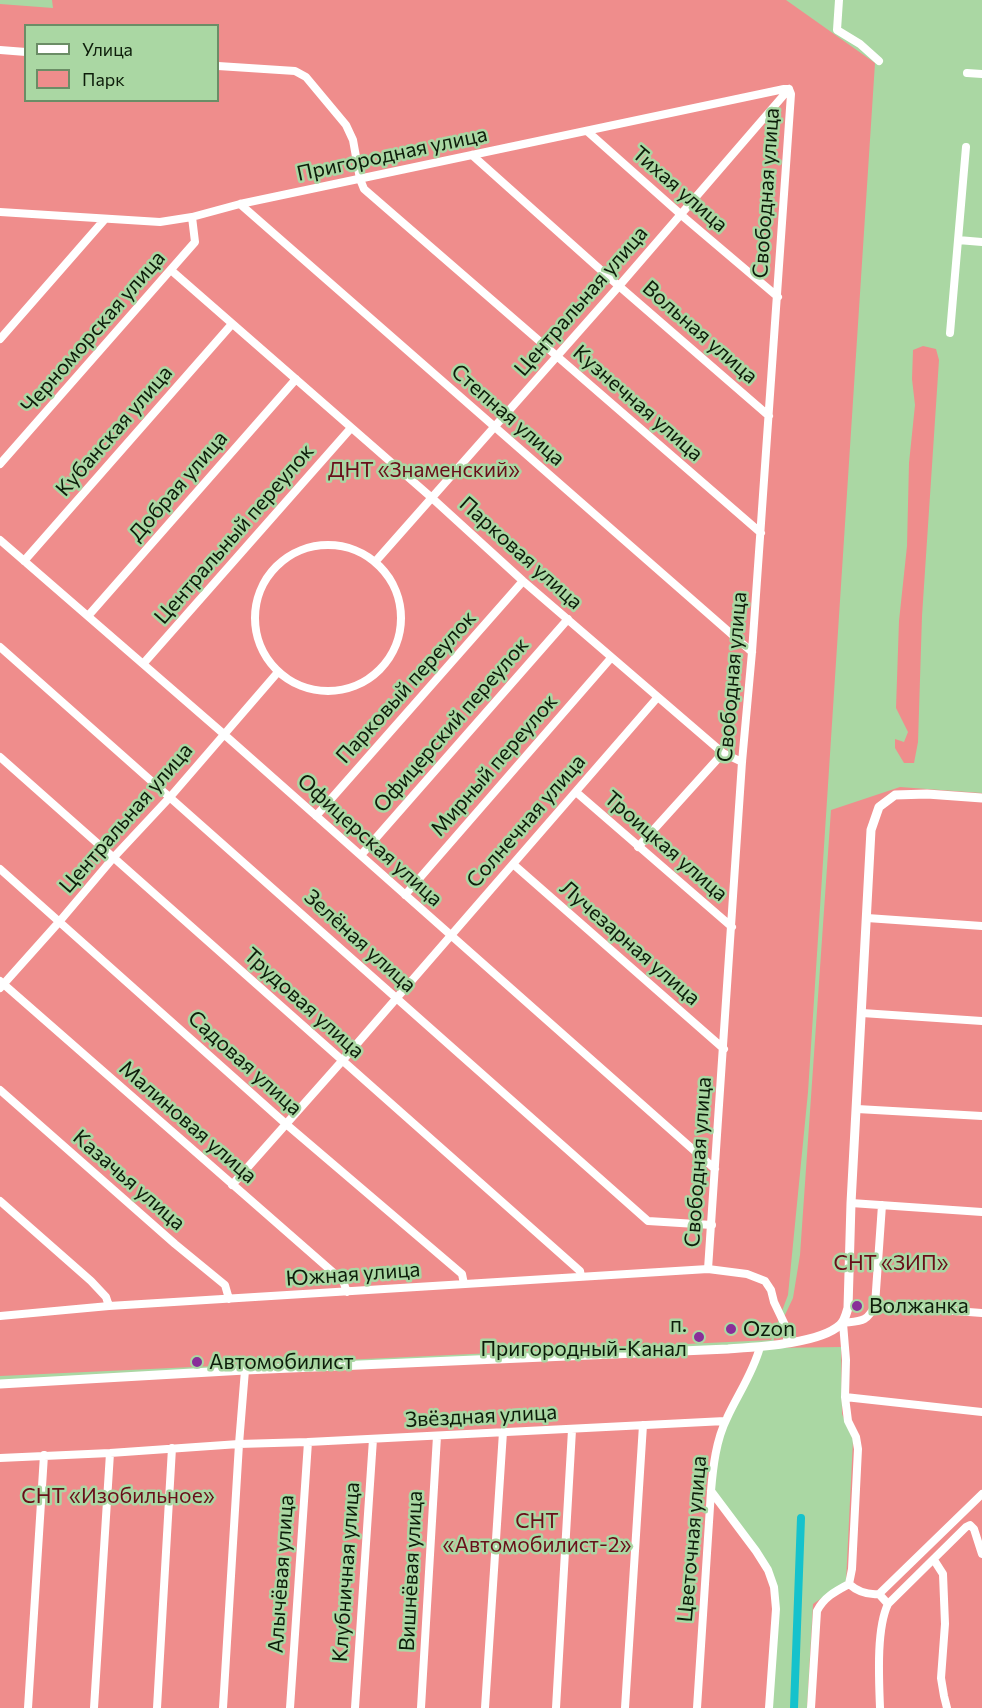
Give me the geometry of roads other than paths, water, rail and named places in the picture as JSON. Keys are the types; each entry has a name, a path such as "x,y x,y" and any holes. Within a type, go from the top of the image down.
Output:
{"street":[{"path":"839,0 837,30 860,44 879,61"},
{"path":"0,50 24,52"},
{"path":"219,66 295,71 306,77 346,125 353,140 360,179"},
{"path":"967,73 982,74"},
{"name":"Пригородная улица","path":"0,212 160,222 789,89"},
{"name":"Центральная улица","path":"375,562 495,428 789,89"},
{"name":"Свободная улица","path":"708,1269 742,762 778,297 791,94 789,89"},
{"name":"Тихая улица","path":"587,131 778,297"},
{"path":"950,333 966,147"},
{"name":"Вольная улица","path":"472,155 769,416"},
{"name":"Кузнечная улица","path":"360,179 364,189 761,533"},
{"name":"Степная улица","path":"240,204 752,652"},
{"name":"Черноморская улица","path":"0,464 195,242 192,217"},
{"path":"0,339 105,219"},
{"path":"958,240 982,242"},
{"name":"Парковая улица","path":"172,270 657,698 723,753 742,762"},
{"name":"Кубанская улица","path":"24,561 232,324"},
{"name":"Добрая улица","path":"88,616 296,380"},
{"name":"Центральный переулок","path":"143,664 351,428"},
{"name":"Офицерская улица","path":"0,540 224,734 715,1169"},
{"path":"323,545 347,548 375,562 392,584 400,604 400,626 395,647 383,666 367,680 347,688 326,691 304,687 278,672 261,648 255,625 256,602 265,580 280,562 301,550 323,545"},
{"name":"Парковый переулок","path":"316,816 523,581"},
{"name":"Офицерский переулок","path":"361,855 568,619"},
{"name":"Зелёная улица","path":"0,647 171,796 648,1221 712,1225"},
{"name":"Мирный переулок","path":"405,895 611,658"},
{"name":"Центральная улица","path":"1,984 171,796 278,672"},
{"name":"Солнечная улица","path":"232,1185 397,999 657,698"},
{"path":"638,847 723,753"},
{"name":"Трудовая улица","path":"0,757 580,1271 581,1277"},
{"name":"Троицкая улица","path":"576,792 732,927"},
{"path":"811,1708 817,1611 828,1596 849,1584 852,1569 858,1449 856,1437 848,1421 845,1397 846,1360 843,1323 848,1308 851,1203 871,830 879,807 895,795 927,794 982,798"},
{"name":"Лучезарная улица","path":"513,864 724,1048"},
{"name":"Садовая улица","path":"0,869 286,1124 462,1274 464,1284"},
{"path":"867,918 982,926"},
{"name":"Малиновая улица","path":"1,984 343,1281 347,1292"},
{"path":"862,1013 982,1021"},
{"name":"Казачья улица","path":"0,1090 225,1285 229,1299"},
{"path":"857,1109 982,1116"},
{"path":"0,1201 91,1281 106,1297 109,1306"},
{"path":"851,1203 982,1212"},
{"path":"0,1384 245,1370 760,1347 788,1343 829,1334 843,1323 864,1320 871,1314 875,1305 882,1205"},
{"name":"Южная улица","path":"0,1316 109,1306 708,1269 747,1274 765,1281 785,1325 788,1343"},
{"path":"875,1305 982,1313"},
{"name":"Цветочная улица","path":"697,1708 714,1462 725,1421 756,1363 760,1347"},
{"path":"224,1708 245,1370"},
{"path":"845,1397 982,1412"},
{"name":"Звёздная улица","path":"239,1444 573,1430 725,1421"},
{"path":"625,1708 643,1425"},
{"path":"556,1708 573,1430"},
{"path":"485,1708 503,1432"},
{"name":"Вишнёвая улица","path":"421,1708 437,1436"},
{"name":"Клубничная улица","path":"355,1708 373,1439"},
{"name":"Алычёвая улица","path":"290,1708 308,1442"},
{"path":"0,1458 239,1444"},
{"path":"157,1708 172,1448"},
{"path":"94,1708 110,1453"},
{"path":"28,1708 44,1455"},
{"path":"711,1491 756,1551 768,1570 774,1587 776,1609 769,1708"},
{"path":"849,1584 855,1589 870,1594 879,1594 982,1494"},
{"path":"880,1708 879,1667 883,1615 888,1604 970,1525 974,1528 982,1554"},
{"path":"934,1560 943,1574 945,1624 941,1678 947,1708"},
{"path":"879,1594 888,1604"}],"waterway":[{"path":"794,1708 801,1518"}],"place":[{"name":"Волжанка","path":"857,1306"},
{"name":"Ozon","path":"731,1329"},
{"name":"п. Пригородный-Канал","path":"699,1337"},
{"name":"Автомобилист","path":"197,1362"}],"park label":[{"name":"ДНТ «Знаменский»","path":"424,470"},
{"name":"СНТ «ЗИП»","path":"891,1263"},
{"name":"СНТ «Изобильное»","path":"118,1496"},
{"name":"СНТ «Автомобилист-2»","path":"537,1533"}]}
